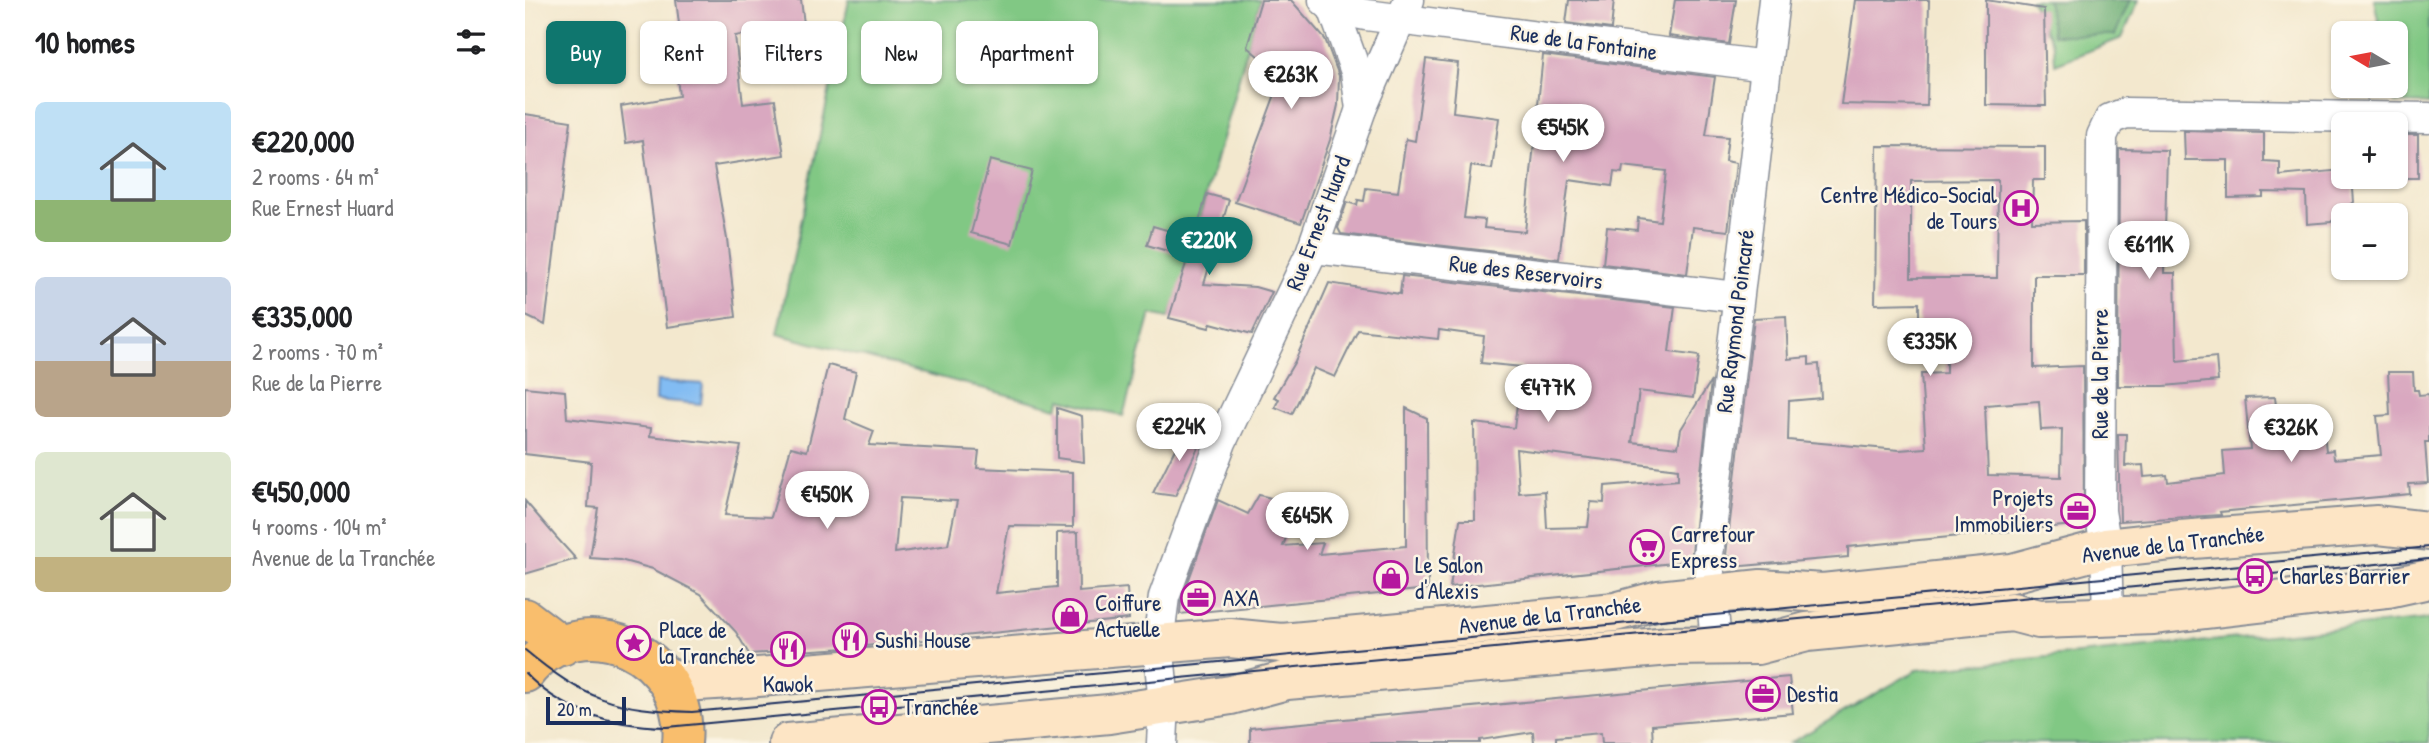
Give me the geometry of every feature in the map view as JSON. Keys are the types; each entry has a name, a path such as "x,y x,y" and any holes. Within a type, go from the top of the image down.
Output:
{"main road":[{"name":"Avenue de la Tranchée","path":"667,677 683,682 746,678 1230,638 1282,643 1615,612 1659,600 1761,589 1823,593 2012,573 2106,548 2350,526 2377,525 2429,531"},
{"name":"Avenue de la Tranchée","path":"788,743 1109,714 1231,695 1287,680 1716,643 1758,645 1807,632 2012,612 2039,619 2154,615 2388,588 2429,579"},
{"path":"525,618 562,646"},
{"path":"525,673 545,655 562,646 595,640 628,646 656,664 667,677 682,712 683,743"}],"street":[{"name":"Rue Raymond Poincaré","path":"1716,643 1708,555 1737,297 1775,0"},
{"name":"Rue de la Fontaine","path":"1329,4 1366,15 1406,9 1766,66"},
{"path":"1329,4 1356,72 1361,109"},
{"name":"Rue Ernest Huard","path":"1162,743 1164,704 1158,643 1164,597 1221,442 1314,248 1361,109 1406,9"},
{"name":"Rue de la Pierre","path":"2108,615 2106,548 2100,511 2101,178 2102,136 2110,119 2126,113 2429,118"},
{"name":"Rue des Reservoirs","path":"1314,248 1737,297"}],"green space":[{"path":"849,0 1261,0 1179,291 1169,318 1151,314 1123,416 1061,399 1057,408 777,334 831,84 847,84 847,21 844,21"},
{"path":"2031,0 2139,0 2122,38 2055,64 2054,46"},
{"path":"2047,0 2130,0 2115,35 2053,35"},
{"path":"2374,0 2429,0 2429,104 2395,103 2394,98 2408,98 2408,21 2378,21"},
{"path":"2429,619 2429,743 1790,743 1917,670"}],"water":[{"path":"657,381 703,384 701,404 656,400"}],"building":[{"path":"676,0 801,0 804,21 741,21 741,35 735,36 743,104 775,100 784,155 714,166 727,239 736,317 667,327 643,140 626,143 621,106 679,96 678,84 727,84 727,21 679,21"},
{"path":"1261,0 1291,0 1325,39 1339,76 1338,105 1330,140 1301,223 1235,202 1274,97 1273,81 1264,61 1247,47"},
{"path":"1569,0 1614,0 1611,29 1566,23"},
{"path":"1675,0 1736,0 1729,44 1669,36"},
{"path":"1855,0 1929,0 1927,106 1841,104"},
{"path":"1986,0 2044,9 2046,106 1986,105"},
{"path":"1543,55 1715,77 1706,135 1728,137 1725,161 1736,163 1728,231 1693,227 1687,274 1603,264 1607,227 1637,230 1638,218 1660,221 1666,171 1623,166 1622,173 1614,172 1612,186 1569,180 1559,259 1341,234 1338,228 1347,202 1357,205 1358,200 1364,201 1366,188 1398,192 1406,139 1415,141 1426,59 1458,63 1453,112 1499,118 1492,169 1471,166 1464,218 1485,220 1484,228 1525,232"},
{"path":"525,114 571,121 545,325 526,316"},
{"path":"2184,131 2264,133 2264,161 2280,162 2280,176 2331,171 2331,189 2353,189 2354,202 2331,203 2331,222 2307,224 2306,193 2263,192 2263,197 2228,198 2228,160 2185,160"},
{"path":"2408,135 2418,135 2418,178 2408,178"},
{"path":"1877,146 2045,147 2045,180 2033,180 2032,222 2084,221 2084,275 2034,275 2034,368 2083,366 2084,524 1848,547 1848,557 1731,567 1730,557 1726,555 1754,318 1786,316 1788,359 1809,357 1809,365 1819,364 1821,398 1789,401 1788,440 1899,450 1926,448 1921,374 1946,373 1946,338 1935,323 1919,324 1919,303 1875,304","holes":["1998,180 1997,278 1911,278 1911,181","2039,401 2041,430 2062,429 2061,477 1988,475 1985,405"]},
{"path":"2119,149 2167,150 2164,273 2175,273 2177,361 2216,357 2218,381 2164,386 2118,386"},
{"path":"990,160 1032,171 1012,244 971,233"},
{"path":"1207,194 1229,200 1204,284 1255,287 1272,292 1252,334 1211,323 1209,328 1169,318 1188,257 1147,245 1153,226 1194,238"},
{"path":"1402,276 1675,307 1669,352 1699,356 1693,398 1639,391 1632,442 1678,447 1681,429 1711,381 1691,561 1450,587 1460,520 1475,520 1474,423 1514,428 1522,367 1481,363 1484,336 1439,330 1438,339 1358,330 1335,377 1314,368 1292,414 1275,407 1279,399 1274,397 1295,361 1329,283 1400,294","holes":["1516,449 1678,469 1678,480 1605,486 1604,503 1591,502 1588,527 1547,528 1545,491 1519,493"]},
{"path":"828,365 856,372 845,419 874,431 869,445 979,451 977,468 1073,472 1073,527 1009,526 996,593 1057,587 1057,533 1078,532 1079,592 1127,588 1129,619 845,648 749,654 736,632 701,594 653,569 620,560 590,558 598,508 588,507 591,462 525,454 525,387 565,391 567,418 651,428 650,436 741,446 725,515 771,517 791,447 807,451","holes":["900,498 957,501 948,545 895,553"]},
{"path":"2388,372 2413,372 2414,390 2418,390 2419,395 2429,394 2429,442 2425,442 2428,483 2409,484 2410,494 2220,512 2221,515 2120,521 2118,434 2126,434 2125,466 2143,465 2144,477 2167,475 2168,482 2225,475 2223,451 2250,449 2245,398 2275,397 2277,415 2322,412 2326,451 2333,450 2334,459 2381,455 2377,416 2390,415"},
{"path":"1057,408 1082,416 1084,462 1057,458"},
{"path":"1406,408 1427,418 1428,589 1180,614 1181,601 1218,500 1248,514 1259,495 1298,505 1283,546 1323,543 1319,554 1406,546"},
{"path":"1187,425 1204,435 1175,496 1153,493"},
{"path":"525,501 556,537 576,559 525,574"},
{"path":"1789,677 1793,713 1652,725 1653,743 1602,743 1601,733 1556,737 1556,743 1534,743 1533,732 1480,740 1480,743 1250,743 1250,728"}],"tram line":[{"path":"525,650 565,680 602,699 642,708 692,712 2429,547"},
{"path":"525,673 556,698 590,715 628,724 667,727 2429,559"}],"place":[{"name":"Centre Médico-Social de Tours","path":"2021,208"},
{"name":"Projets Immobiliers","path":"2078,511"},
{"name":"Carrefour Express","path":"1647,547"},
{"name":"Charles Barrier","path":"2255,576"},
{"name":"Le Salon d'Alexis","path":"1391,578"},
{"name":"AXA","path":"1198,598"},
{"name":"Coiffure Actuelle","path":"1070,616"},
{"name":"Sushi House","path":"850,640"},
{"name":"Place de la Tranchée","path":"634,643"},
{"name":"Kawok","path":"788,649"},
{"name":"Destia","path":"1763,694"},
{"name":"Tranchée","path":"879,707"}]}
